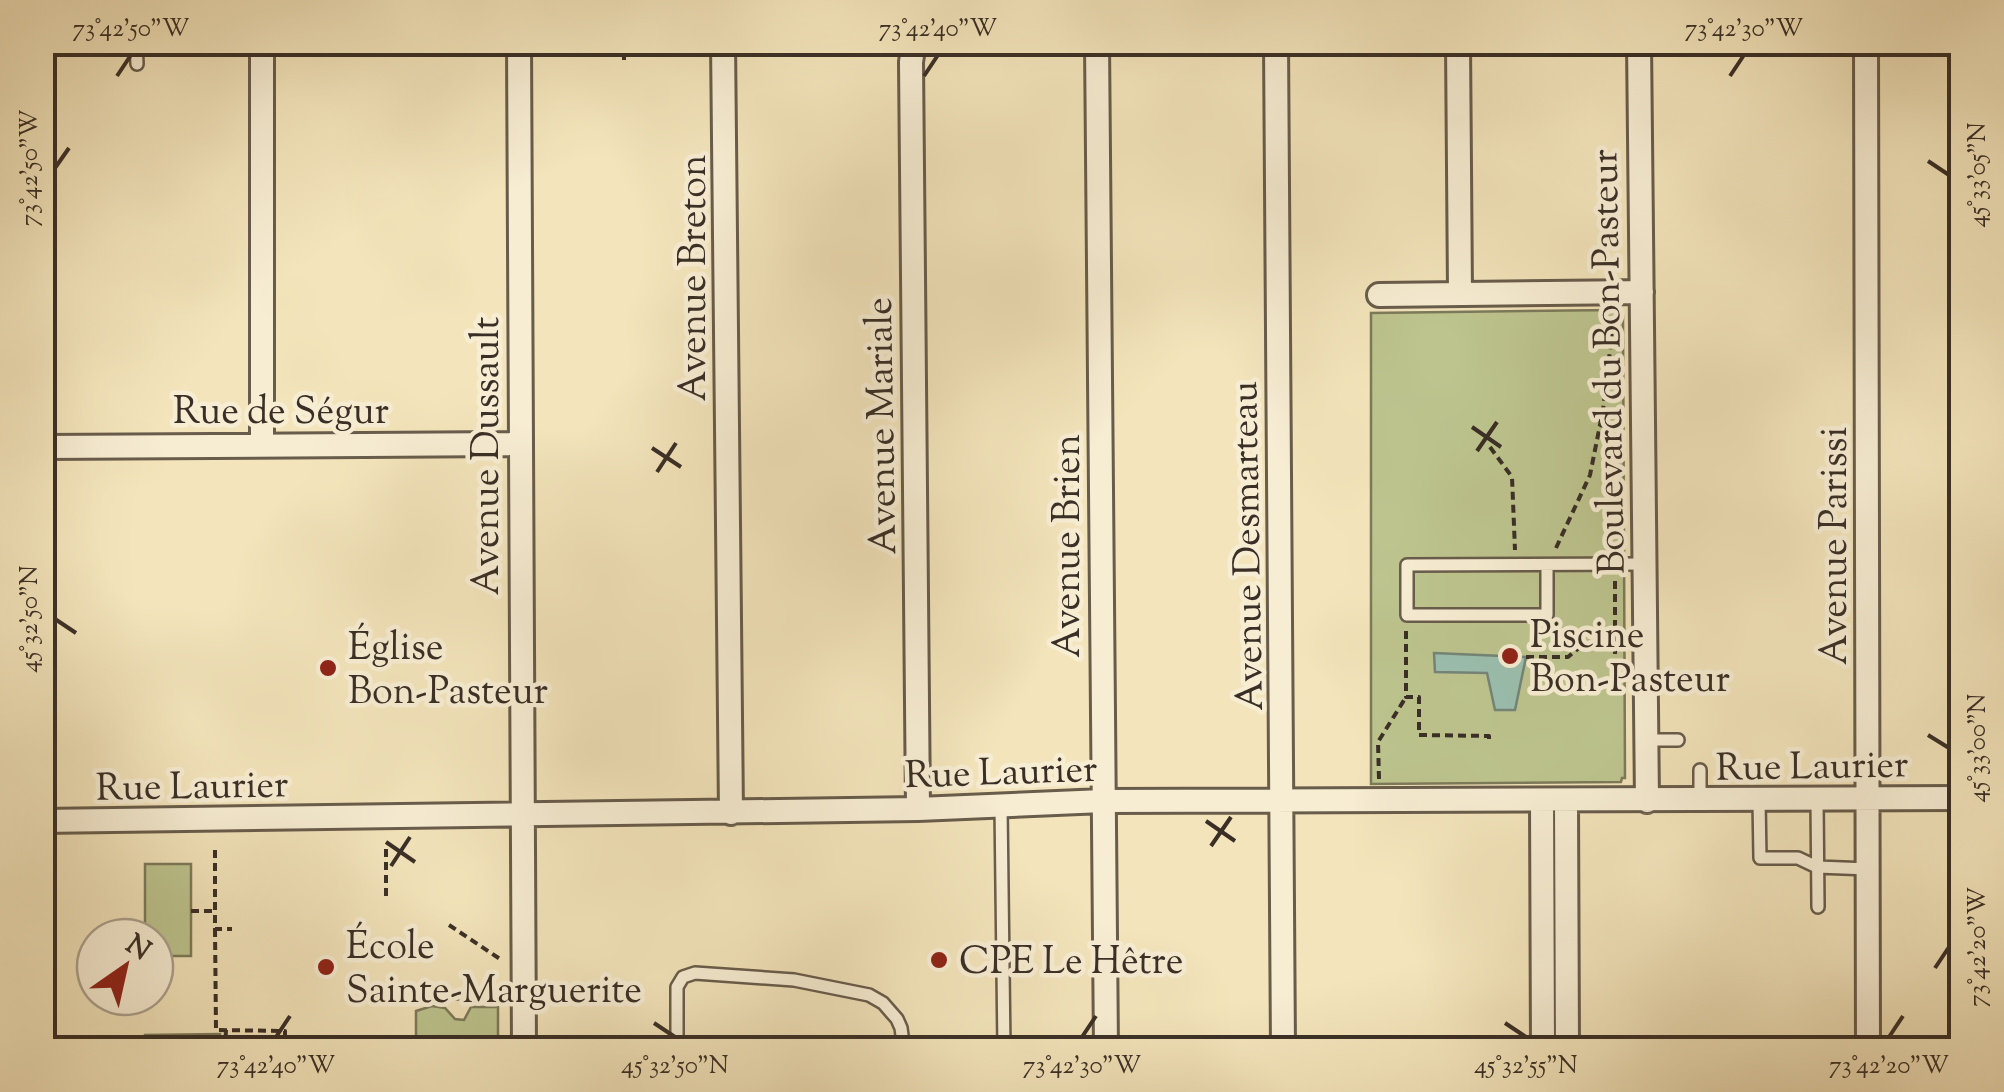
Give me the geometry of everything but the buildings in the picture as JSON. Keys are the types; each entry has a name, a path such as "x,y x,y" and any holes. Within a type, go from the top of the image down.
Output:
{"street":[{"path":"262,42 262,445"},
{"name":"Avenue Dussault","path":"519,42 524,1050"},
{"name":"Avenue Breton","path":"723,42 731,813"},
{"name":"Avenue Mariale","path":"914,42 911,62 918,809"},
{"name":"Avenue Brien","path":"1097,42 1106,1050"},
{"name":"Avenue Desmarteau","path":"1276,42 1283,1050"},
{"path":"1458,42 1460,293"},
{"name":"Boulevard du Bon-Pasteur","path":"1638,42 1646,801"},
{"name":"Avenue Parissi","path":"1866,42 1868,1050"},
{"path":"1379,295 1642,292"},
{"name":"Rue de Ségur","path":"42,447 520,444"},
{"name":"Rue Laurier","path":"42,822 731,813 1103,801 1962,798"},
{"path":"1543,1050 1554,1002 1554,800"},
{"path":"1554,1002 1566,1050"}],"lane":[{"path":"136,42 137,64"},
{"path":"1546,565 1547,615 1407,615 1407,564 1644,564"},
{"path":"1646,740 1678,740"},
{"path":"1700,770 1700,801"},
{"path":"1759,800 1760,858 1798,858 1817,867 1869,868"},
{"path":"1818,800 1818,906"},
{"path":"1001,806 1004,1050"},
{"path":"677,1050 677,987 683,977 695,973 794,980 870,995 884,1003 896,1019 904,1050"}],"path":[{"path":"624,52 624,60"},
{"path":"1546,565 1590,475 1613,325 1622,311"},
{"path":"1600,425 1612,428"},
{"path":"1490,447 1512,476 1516,565"},
{"path":"1615,580 1615,666"},
{"path":"1578,634 1580,647"},
{"path":"1380,786 1380,742 1406,698 1406,636"},
{"path":"1526,656 1568,657 1580,647 1615,648"},
{"path":"1419,697 1419,735 1489,739"},
{"path":"1406,698 1427,697"},
{"path":"386,848 386,898"},
{"path":"215,850 216,1030 285,1031 285,1050"},
{"path":"192,910 215,911"},
{"path":"448,925 500,959"},
{"path":"216,929 232,929"},
{"path":"416,999 500,998"},
{"path":"225,1050 226,1030"}],"green space":[{"path":"1614,310 1623,316 1625,778 1621,782 1371,784 1371,313"},
{"path":"145,864 191,864 191,956 175,956 175,917 145,917"},
{"path":"432,1006 445,1008 455,1019 464,1020 471,1007 498,1007 498,1049 416,1049 416,1011"},
{"path":"220,1034 220,1049 145,1049 145,1035"}],"shaded area":[{"name":"Piscine Bon-Pasteur","path":"1434,653 1526,657 1515,710 1495,710 1487,673 1435,672"}],"place":[{"name":"Piscine Bon-Pasteur","path":"1510,656"},
{"name":"Église Bon-Pasteur","path":"328,668"},
{"name":"CPE Le Hêtre","path":"939,960"},
{"name":"École Sainte-Marguerite","path":"326,967"}]}
